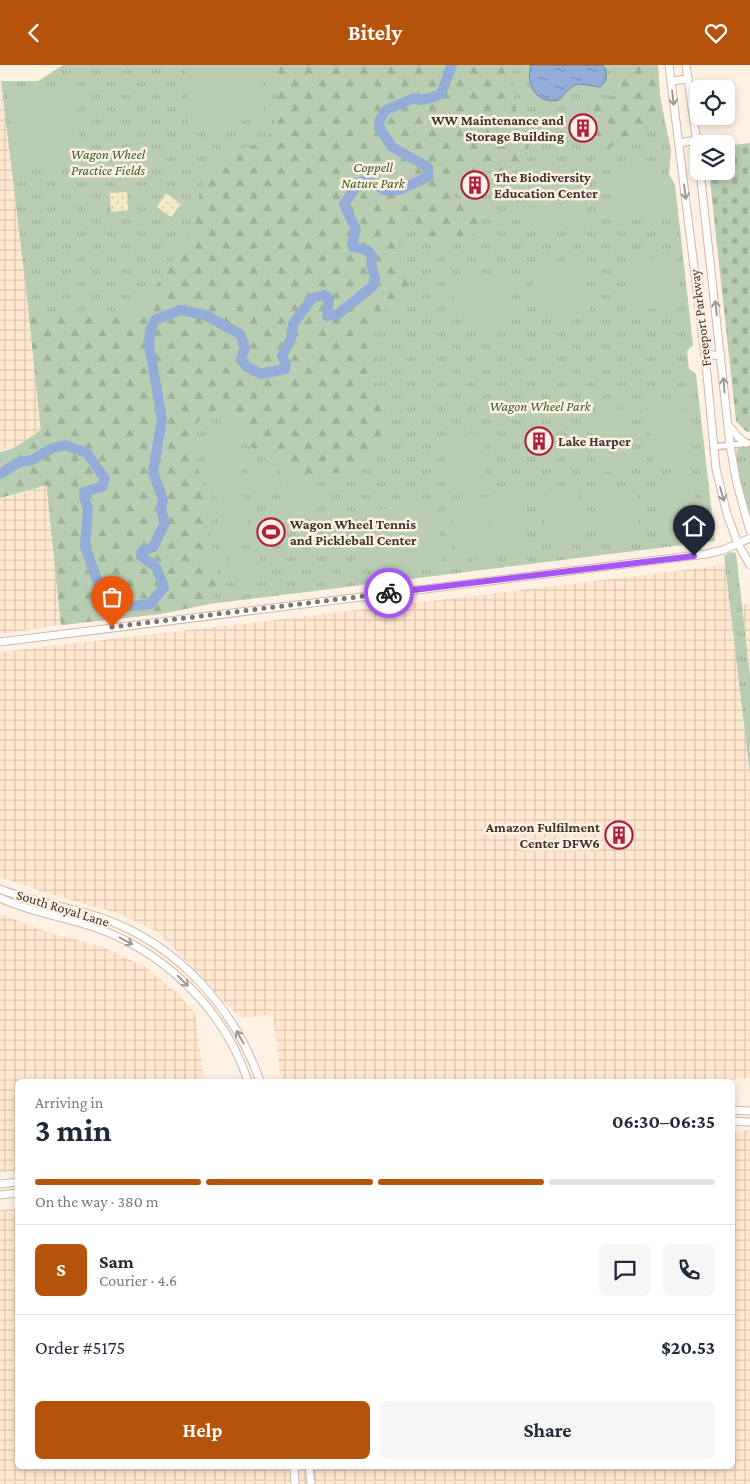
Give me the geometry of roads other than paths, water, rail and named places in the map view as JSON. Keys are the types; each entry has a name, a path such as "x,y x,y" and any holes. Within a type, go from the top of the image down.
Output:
{"main road":[{"name":"Freeport Parkway","path":"669,65 705,354 713,447 720,490 738,544 750,565"},
{"path":"686,65 696,135"},
{"path":"671,81 688,79"},
{"path":"679,143 690,141"},
{"name":"Freeport Parkway","path":"701,180 730,445 736,484 750,531"},
{"path":"705,354 721,356"},
{"path":"706,364 721,356"},
{"path":"728,425 732,432 748,443"},
{"path":"0,642 706,554 723,550 750,538"},
{"name":"South Royal Lane","path":"0,889 39,903 85,913 123,927 166,952 207,989 222,1007 244,1043 259,1079"},
{"name":"South Royal Lane","path":"0,898 19,907 83,923 121,937 150,954 174,972 222,1028 247,1079"},
{"path":"83,923 85,913"},
{"path":"198,998 207,989"},
{"path":"735,1110 750,1111"},
{"path":"735,1121 750,1122"},
{"path":"0,1184 15,1182"},
{"path":"0,1195 15,1193"},
{"path":"294,1469 296,1484"},
{"path":"309,1469 311,1484"}],"street":[{"path":"713,447 748,443"}],"water":[{"path":"531,65 602,65 605,68 606,78 600,87 578,84 559,100 551,101 544,99 534,92 530,80"}],"waterway":[{"path":"0,474 19,462 32,460 52,448 65,445 87,453 105,479 102,487 84,492 88,509 85,546 98,583 115,601 136,606 150,604 164,587 156,567 141,556 142,551 153,547 165,523 161,510 163,500 153,472 162,419 149,345 150,331 155,320 180,310 205,315 240,334 245,348 241,359 246,366 261,374 285,369 286,364 282,356 291,339 293,324 312,298 324,295 329,298 327,316 337,315 373,286 375,278 371,264 372,256 367,250 353,247 352,243 356,230 344,204 360,182 368,180 386,191 399,190 428,177 428,167 392,147 379,127 380,119 386,110 414,98 420,100 441,94 452,65"}],"place":[{"name":"WW Maintenance and Storage Building","path":"583,128"},
{"name":"The Biodiversity Education Center","path":"475,185"},
{"name":"Lake Harper","path":"539,441"},
{"name":"Wagon Wheel Tennis and Pickleball Center","path":"271,532"},
{"name":"Amazon Fulfilment Center DFW6","path":"619,835"}],"park label":[{"name":"Wagon Wheel Practice Fields","path":"108,162"},
{"name":"Coppell Nature Park","path":"373,175"},
{"name":"Wagon Wheel Park","path":"540,406"}]}
